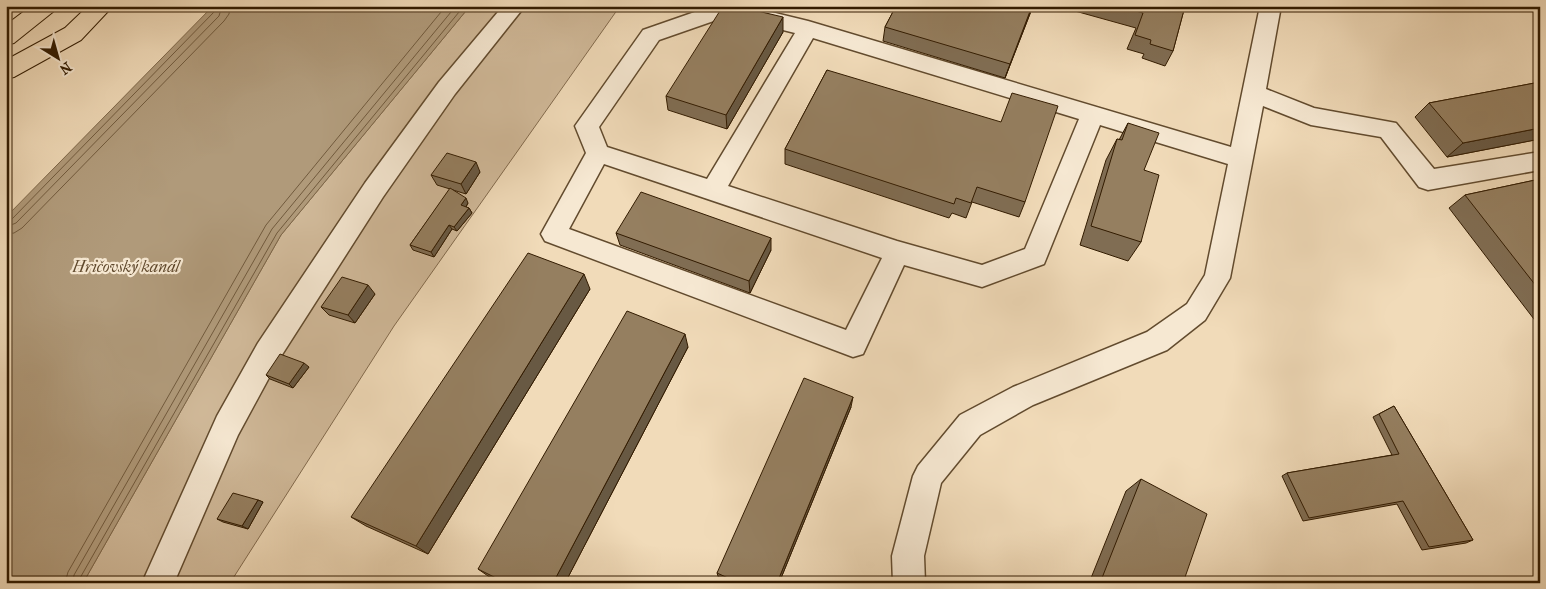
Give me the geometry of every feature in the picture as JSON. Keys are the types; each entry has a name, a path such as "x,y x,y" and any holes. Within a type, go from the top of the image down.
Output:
{"highway":[{"path":"6,37 46,6"},
{"path":"6,71 73,34 102,6"}],"lane":[{"path":"158,583 227,426 268,352 374,190 447,88 515,6"},
{"path":"909,583 908,556 928,476 970,425 1023,396 1157,341 1196,312 1218,278 1271,6"},
{"path":"1093,114 1035,256 982,276 897,252 598,153 587,126 651,35 727,9 808,29 1093,114 1241,159"},
{"path":"712,191 808,29"},
{"path":"1254,93 1311,116 1388,129 1428,180 1540,161"},
{"path":"598,153 554,234 853,346 897,252"}],"shaded area":[{"path":"470,6 620,6 394,326 230,583 83,583 281,235"}],"water":[{"name":"Hričovský kanál","path":"213,6 470,6 281,235 83,583 6,583 6,217"}],"building":[{"path":"723,6 736,6 783,17 726,115 666,96"},
{"path":"896,6 1032,6 1010,64 885,27"},
{"path":"1117,6 1185,6 1173,51 1150,44 1151,40 1135,35 1143,13"},
{"path":"827,70 1001,122 1012,93 1058,106 1025,202 977,187 971,203 956,198 954,204 785,149"},
{"path":"1540,82 1540,128 1463,143 1429,103"},
{"path":"1128,123 1159,133 1144,170 1159,175 1141,242 1091,226 1117,139 1122,140"},
{"path":"447,153 476,162 461,184 431,175"},
{"path":"1540,179 1540,291 1465,195"},
{"path":"450,188 466,198 461,205 469,208 454,227 449,225 431,252 410,245"},
{"path":"641,192 771,238 749,281 616,233"},
{"path":"528,253 584,274 416,546 351,517"},
{"path":"342,277 368,285 348,315 321,307"},
{"path":"627,311 685,334 553,583 506,583 478,569"},
{"path":"280,354 304,363 289,384 266,375"},
{"path":"804,378 853,397 777,583 739,583 717,573"},
{"path":"1394,406 1473,540 1429,547 1403,501 1309,518 1287,473 1399,454 1379,414"},
{"path":"1141,479 1207,514 1183,583 1100,583"},
{"path":"233,493 258,500 242,526 217,519"}]}
